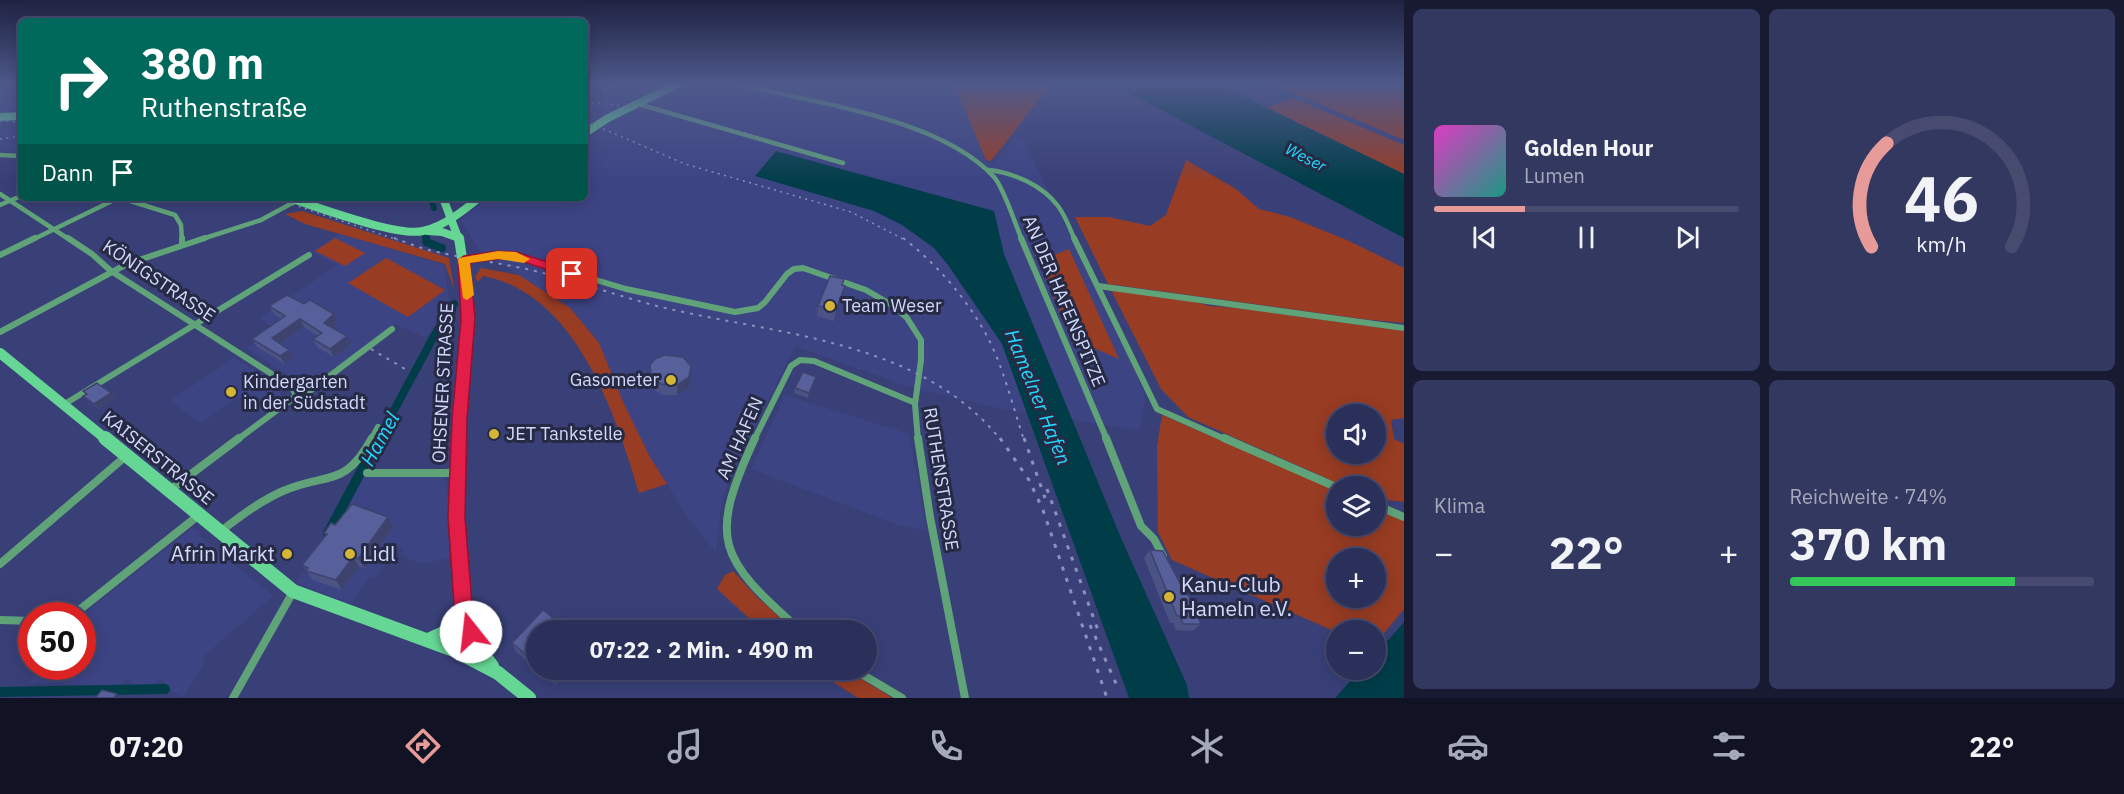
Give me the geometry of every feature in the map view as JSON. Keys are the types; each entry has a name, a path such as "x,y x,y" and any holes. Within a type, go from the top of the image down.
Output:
{"main road":[{"path":"588,131 615,117"},
{"path":"298,201 390,230 442,232 459,238"},
{"name":"OHSENER STRASSE","path":"444,201 459,238 464,260 468,319 457,470 457,517 464,610 476,643 498,673"},
{"path":"406,231 466,210 475,201"},
{"path":"422,231 450,215"},
{"name":"KAISERSTRASSE","path":"0,353 293,591 428,639 471,657 498,673"},
{"path":"428,639 446,634 453,629 464,610"},
{"path":"498,673 529,698"}],"street":[{"path":"682,117 843,163"},
{"path":"870,117 912,127 950,144 988,170"},
{"path":"0,155 18,156"},
{"name":"AN DER HAFENSPITZE","path":"988,170 1020,178 1047,194 1064,215 1157,410 1326,484"},
{"name":"AN DER HAFENSPITZE","path":"988,170 996,179 1100,423 1141,526 1154,539 1168,566"},
{"name":"KÖNIGSTRASSE","path":"0,194 92,254 111,271 292,387 296,396"},
{"path":"0,205 18,197"},
{"path":"0,255 114,201"},
{"path":"130,201 175,215 180,219 182,244"},
{"path":"0,332 111,271 182,244 279,212 290,201"},
{"path":"63,405 194,323 309,255"},
{"name":"RUTHENSTRASSE","path":"464,260 498,255 516,256 630,292 740,312 759,307 768,299 788,271 795,268 818,272 863,288 885,299 905,315 918,333 922,358 913,402 921,463 965,698"},
{"name":"AN DER HAFENSPITZE","path":"1098,286 1404,328"},
{"path":"169,491 296,396 307,393 392,329"},
{"name":"AM HAFEN","path":"789,620 765,598 743,572 736,563 726,540 728,507 737,478 791,366 800,360 814,361 913,402"},
{"path":"220,532 249,509 265,501 308,482 332,478 350,469 378,427"},
{"path":"0,564 126,456"},
{"path":"367,473 448,473 457,470"},
{"path":"1386,509 1404,517"},
{"path":"89,602 199,515"},
{"path":"234,698 293,591"},
{"path":"0,620 18,621"},
{"path":"872,680 902,698"}],"shaded area":[{"path":"588,117 968,117 987,162 992,165 1017,137 1023,139 1134,367 1145,399 1140,430 998,408 906,386 795,346 727,485 721,507 716,553 687,516 650,457 624,404 599,343 570,308 478,249 461,220 484,201 588,201"},
{"path":"968,117 1026,117 991,161 986,160"},
{"path":"1285,117 1337,117 1404,145 1404,174"},
{"path":"1349,117 1404,117 1404,140"},
{"path":"0,120 18,121 18,152 0,151"},
{"path":"1186,160 1236,189 1259,209 1290,217 1349,241 1404,268 1404,323 1108,284 1075,217 1109,217 1150,226 1166,215"},
{"path":"302,211 449,258 454,289 445,264 305,224 285,214"},
{"path":"340,234 444,265 449,300 426,338 395,324 307,388 246,348 275,329 260,318 337,265 311,251"},
{"path":"335,238 365,253 345,266 315,251"},
{"path":"1069,249 1119,359 1071,338 1039,261"},
{"path":"386,258 445,290 408,317 348,283"},
{"path":"481,268 519,275 570,308 599,343 624,404 650,457 667,484 639,493 630,462 604,395 587,362 567,332 543,306 515,287 483,276 479,281 476,280 476,275"},
{"path":"1111,290 1210,306 1404,331 1404,418 1391,420 1394,439 1404,444 1404,502 1386,500 1386,476 1326,476 1326,478 1188,417 1161,389"},
{"name":"Kindergarten in der Südstadt","path":"234,358 264,376 279,390 281,394 279,399 263,413 239,396 201,423 170,401"},
{"path":"785,395 909,434 927,531 899,525 751,469"},
{"path":"1162,415 1326,486 1326,536 1386,536 1386,512 1404,520 1404,609 1386,631 1386,620 1326,620 1326,628 1172,560 1158,532 1157,446"},
{"path":"362,475 446,475 453,557 422,564 400,555 404,548 397,546 375,578 370,577 351,604 295,582 316,559"},
{"path":"192,529 201,532 198,535 273,596 204,656 205,661 183,698 170,690 162,679 148,688 132,688 132,681 128,678 116,686 29,683 31,680 96,680 96,604"},
{"path":"733,571 783,620 751,620 717,589 725,575"},
{"path":"830,680 863,680 893,698 858,698"}],"water":[{"name":"Weser","path":"1174,117 1285,117 1404,174 1404,238"},
{"name":"Hamelner Hafen","path":"776,151 994,211 1004,254 1121,538 1187,685 1189,698 1129,698 1002,344 948,265 934,248 902,225 874,211 755,176"},
{"path":"1404,622 1404,698 1335,698 1351,680 1386,680 1386,643"}],"building":[{"path":"830,276 844,279 842,285 845,286 836,310 818,306"},
{"path":"287,295 304,304 310,300 334,314 324,323 347,336 330,349 313,339 322,333 300,319 272,338 289,350 280,356 252,339 285,316 269,306"},
{"path":"664,355 683,357 691,366 689,377 677,385 661,384 651,376 650,365 655,359"},
{"path":"803,372 816,377 809,393 795,388"},
{"path":"97,383 111,393 94,404 83,396 87,394 83,391"},
{"name":"Lidl","path":"352,504 388,517 358,559 353,557 336,580 306,571 308,568 302,565 327,534 324,533 331,523 335,525"},
{"path":"1150,550 1163,551 1185,593 1189,596 1201,624 1183,624 1180,616 1177,616"},
{"path":"543,610 556,620 534,620"},
{"path":"526,628 526,655 512,643"},
{"path":"102,690 117,694 114,698 95,698"}],"waterway":[{"name":"Hamel","path":"432,201 434,208"},
{"name":"Hamel","path":"426,235 426,242 442,248"},
{"name":"Hamel","path":"378,440 434,336 454,304"},
{"name":"Hamel","path":"328,533 379,438"},
{"name":"Hamel","path":"0,692 165,689"}],"railway":[{"path":"684,117 759,137"},
{"path":"0,121 18,122"},
{"path":"588,122 685,164 851,212 905,240"},
{"path":"0,139 18,136"},
{"path":"283,201 398,240"},
{"path":"394,238 431,251 547,274 657,306 796,334 887,360 929,380 967,406 1001,440"},
{"path":"903,238 928,259 951,284 981,325 999,363 1024,440"},
{"path":"371,349 405,369"},
{"path":"1000,438 1029,480 1043,510 1107,698"},
{"path":"1024,438 1045,498"},
{"path":"1047,489 1099,633"},
{"path":"1090,625 1118,688"}],"slow traffic":[{"path":"467,295 464,260 498,255 524,259"}],"place":[{"name":"Team Weser","path":"830,306"},
{"name":"Gasometer","path":"671,380"},
{"name":"Kindergarten in der Südstadt","path":"231,392"},
{"name":"JET Tankstelle","path":"494,434"},
{"name":"Afrin Markt","path":"287,554"},
{"name":"Lidl","path":"350,554"},
{"name":"Kanu-Club Hameln e.V.","path":"1169,597"}],"route":[{"path":"471,632 463,604 457,517 457,470 468,319 464,260 498,255 516,256 572,274"}]}
